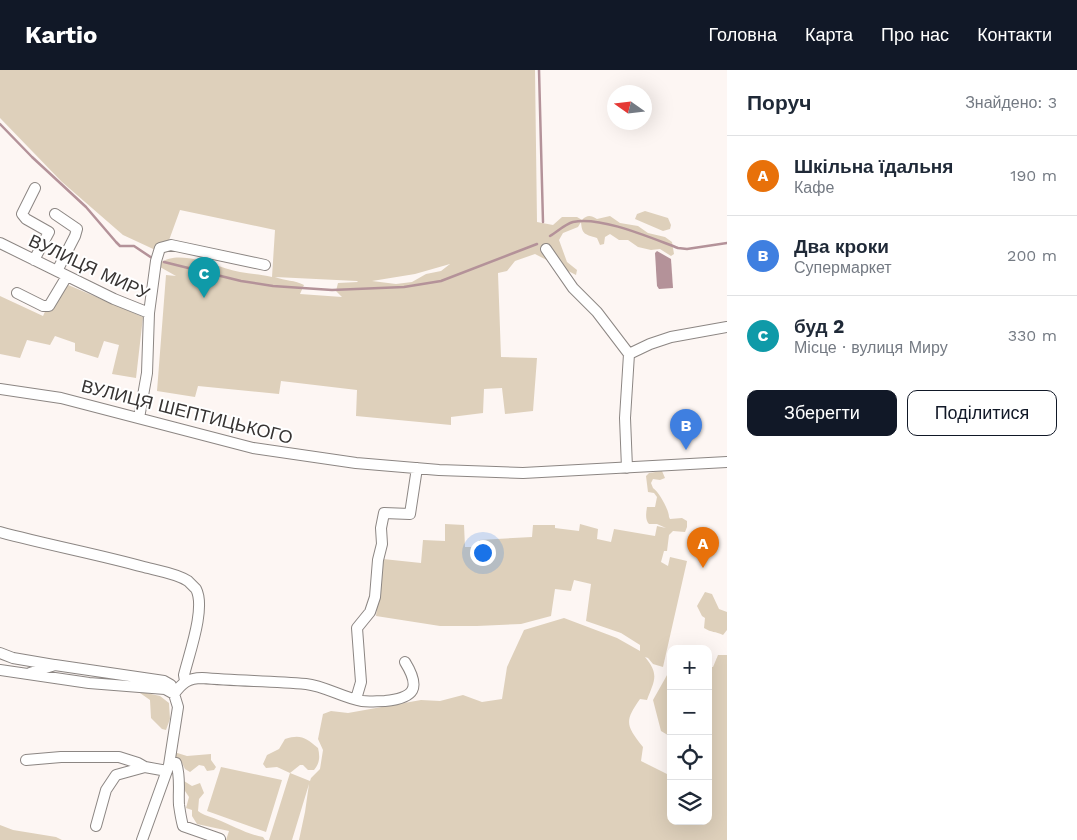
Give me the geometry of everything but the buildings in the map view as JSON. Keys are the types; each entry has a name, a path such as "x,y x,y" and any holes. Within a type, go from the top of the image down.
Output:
{"street":[{"path":"34,260 49,232 26,219 22,214 35,188"},
{"path":"55,214 77,229 57,271"},
{"name":"ВУЛИЦЯ МИРУ","path":"0,243 114,299 150,313 147,373 139,418"},
{"path":"150,313 156,261 160,248 170,245 265,265"},
{"path":"546,249 574,288 597,312 629,354 625,418 627,468"},
{"path":"17,292 44,306 49,306 68,276"},
{"path":"629,354 650,344 727,327"},
{"name":"ВУЛИЦЯ ШЕПТИЦЬКОГО","path":"0,389 61,398 253,448 356,463 523,473 727,462"},
{"path":"356,699 361,682 357,628 370,612 375,597 384,513 410,514 417,468"},
{"path":"0,532 172,574 188,581 195,588 199,598 199,610 184,675 185,681"},
{"path":"0,654 54,665 164,681 171,685 178,707 168,767 142,840"},
{"path":"174,694 185,681 192,678 202,678 308,684 362,701 382,701 406,697 412,691 414,684 410,670 405,662"},
{"path":"27,674 54,665"},
{"path":"0,670 89,683 166,689 174,694"},
{"path":"26,760 112,756 126,758 145,767"},
{"path":"96,826 106,790 116,775 145,767 168,767 176,763 180,789 179,804 182,826 220,839"}],"shaded area":[{"path":"0,70 535,70 537,222 553,225 562,217 577,217 582,220 588,216 597,219 610,216 620,223 638,226 648,233 665,237 672,242 674,254 671,256 660,249 651,250 638,247 628,240 619,240 610,234 605,237 604,244 600,245 597,238 583,232 581,222 578,227 563,233 559,240 567,262 577,270 576,275 535,254 515,261 507,271 498,273 501,357 537,358 533,411 505,414 502,388 484,389 483,413 451,417 451,425 356,416 357,390 281,381 279,394 198,386 195,397 157,391 166,275 176,276 160,267 160,263 169,259 188,258 231,270 272,277 275,230 180,210 164,254 123,235 62,182 0,118","holes":["450,264 441,271 426,274 412,282 396,284 372,281 415,274","275,277 357,281 358,282 338,283 336,291 342,297 300,294 304,285"]},
{"path":"645,211 668,218 671,225 670,229 663,231 635,219 637,214"},
{"path":"657,251 671,259 673,288 659,289 657,286 655,253"},
{"path":"59,281 143,317 136,378 112,374 119,345 104,341 98,358 75,351 75,343 55,336 50,345 27,340 20,358 0,354 0,296 43,316"},
{"path":"662,471 665,478 660,480 653,479 651,483 653,488 663,501 670,519 682,518 687,521 687,527 685,532 673,531 669,535 667,551 664,551 661,562 668,566 670,557 687,561 663,667 653,664 645,657 653,669 653,683 647,700 640,699 631,713 629,723 630,728 643,747 641,761 667,774 667,825 712,825 712,667 718,655 727,655 727,840 299,840 309,784 292,840 269,840 290,773 310,781 320,769 323,750 318,739 323,714 331,711 348,713 421,700 440,701 463,695 482,702 502,699 507,667 524,630 564,618 617,638 640,651 640,645 621,633 586,621 591,584 574,580 571,591 555,589 551,616 521,624 440,626 376,616 383,559 421,563 423,540 445,541 445,524 464,525 465,547 478,547 479,540 532,537 533,525 555,525 555,528 579,531 580,524 598,529 597,539 611,542 614,529 655,536 657,526 666,528 657,524 649,524 647,520 647,507 655,507 657,497 654,493 648,492 646,476 649,473"},
{"path":"705,592 712,594 719,609 727,612 727,630 723,635 704,628 705,618 697,606"},
{"path":"667,675 667,735 661,731 653,700"},
{"path":"140,693 160,696 169,703 170,719 166,730 162,729 151,718 150,700"},
{"path":"299,737 307,739 318,748 319,759 317,765 314,770 308,770 303,765 300,765 290,773 277,767 266,768 263,764 267,755 279,749 285,739"},
{"path":"174,752 187,756 211,754 211,760 216,767 214,770 207,771 204,766 199,765 190,772 185,769 182,763 174,760"},
{"path":"221,767 282,780 266,832 207,811"},
{"path":"184,781 192,786 200,783 204,793 199,799 198,811 245,832 263,837 265,840 226,840 229,831 197,824 192,816 192,810 186,808 189,797 181,785"},
{"path":"0,825 13,830 56,837 62,840 0,840"}],"waterway":[{"path":"539,70 543,222"},
{"path":"0,124 32,157 86,207 120,246 134,246 152,258"},
{"path":"550,236 570,223 584,221 626,229 678,248 687,249 727,243"},
{"path":"164,262 241,281 273,286 332,290 404,287 441,281 537,244"}],"place":[{"name":"буд 2","path":"204,298"},
{"name":"Два кроки","path":"686,450"},
{"name":"Шкільна їдальня","path":"703,568"}]}
